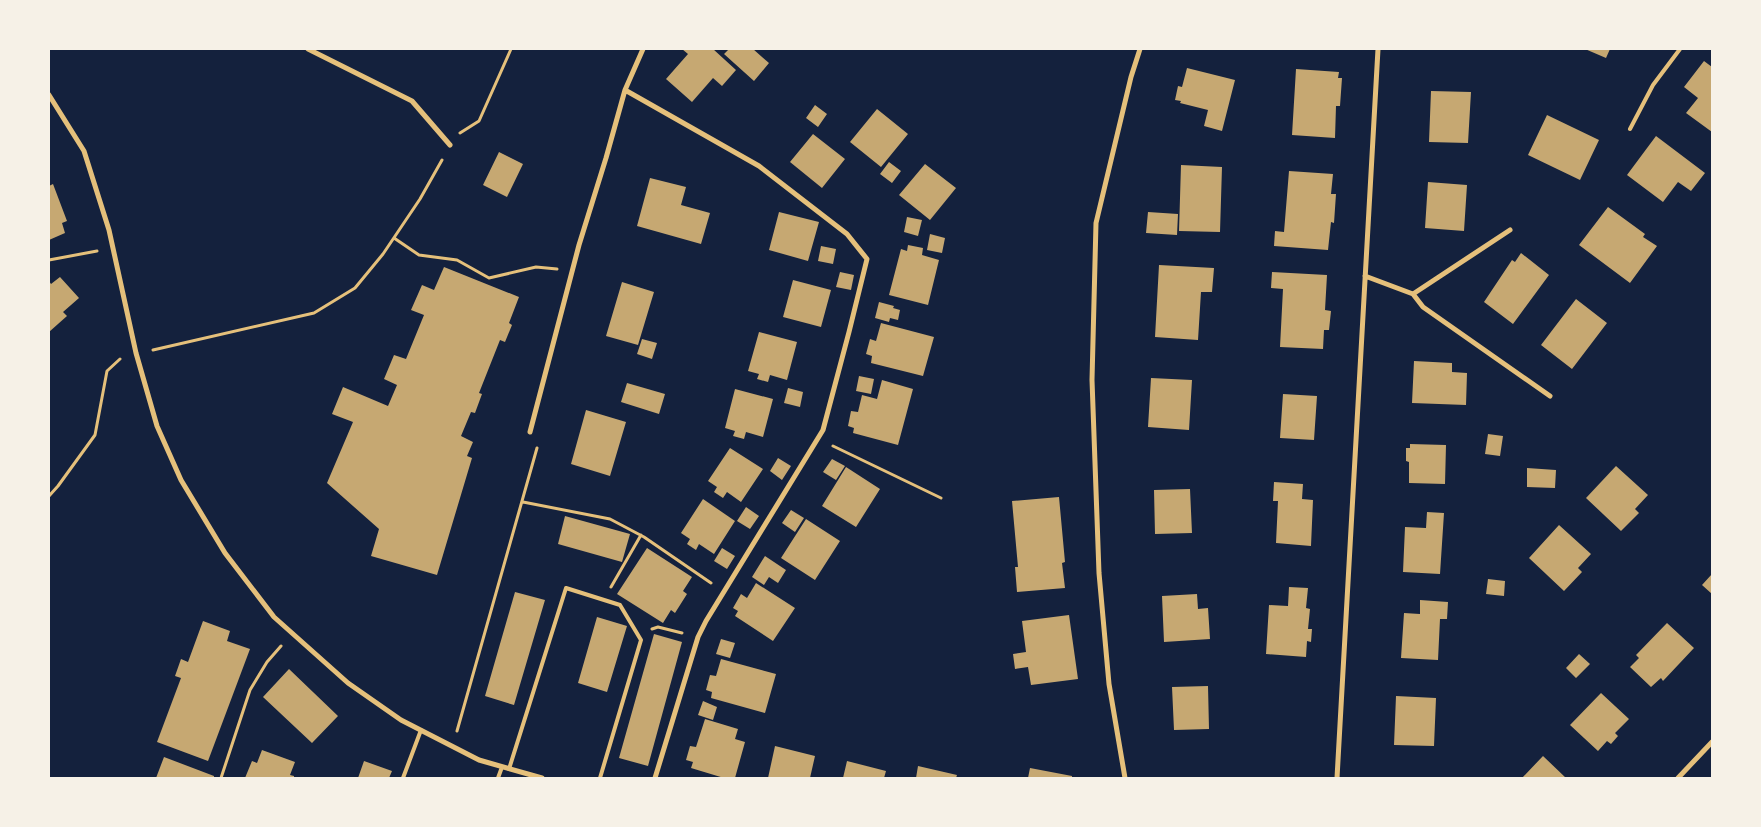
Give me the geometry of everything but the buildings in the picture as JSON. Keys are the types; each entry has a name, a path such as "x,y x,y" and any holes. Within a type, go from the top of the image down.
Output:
{"street":[{"path":"308,49 412,101 450,145"},
{"path":"530,432 572,270 625,90 643,49"},
{"path":"1125,778 1110,684 1099,573 1092,380 1096,223 1131,77 1140,49"},
{"path":"1337,778 1378,49"},
{"path":"625,90 759,166 847,234 867,259 823,430 698,637 655,778"},
{"path":"49,95 84,151 113,249 136,353 157,426 181,480 225,553 274,617 348,683 401,720 479,760 542,778"},
{"path":"1413,294 1510,230"},
{"path":"1366,276 1413,294 1423,307 1550,396"},
{"path":"1678,778 1712,742"}],"lane":[{"path":"1630,129 1653,85 1680,49"},
{"path":"509,769 566,588 620,604 641,640 600,778"},
{"path":"403,778 421,730"},
{"path":"498,778 502,767"}],"path":[{"path":"49,496 95,435 107,371 122,358 136,353 314,313 355,288 394,238 420,199 455,136 479,121 511,49"},
{"path":"394,238 419,255 457,260 489,278 536,267 572,270"},
{"path":"49,260 113,249"},
{"path":"818,439 942,498"},
{"path":"452,746 538,445"},
{"path":"523,502 610,519 641,535 724,592"},
{"path":"604,599 641,535"},
{"path":"637,634 658,627 698,637"},
{"path":"221,778 250,690 267,662 294,635"}]}
